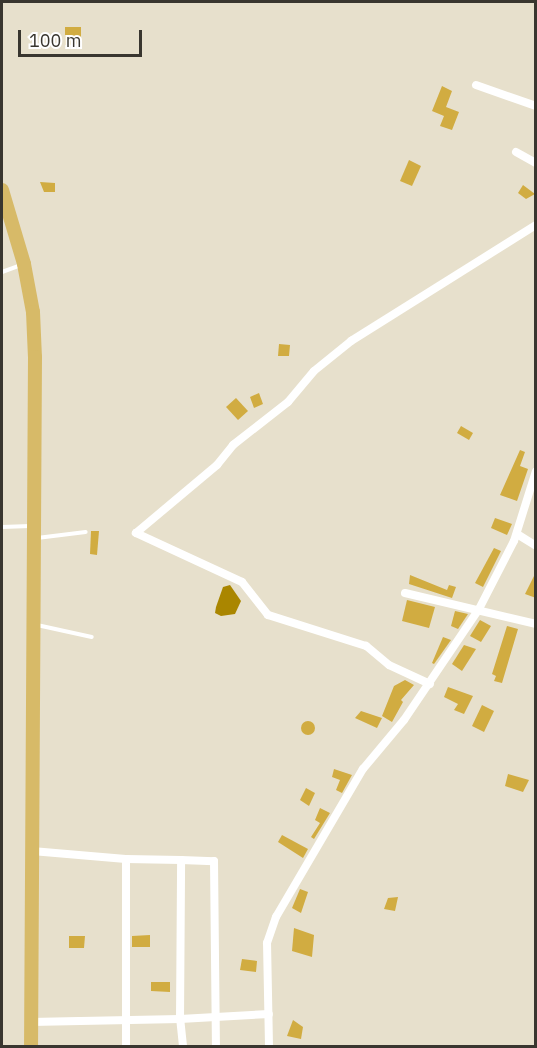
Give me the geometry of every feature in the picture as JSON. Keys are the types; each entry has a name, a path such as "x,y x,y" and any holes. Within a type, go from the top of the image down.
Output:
{"highway":[{"path":"2,190 24,264 33,312 31,1047"}],"street":[{"path":"476,85 536,106"},
{"path":"516,152 536,164"},
{"path":"430,684 389,665 366,646 268,615 242,582 136,533 217,465 233,445 288,402 314,371 351,341 536,225"},
{"path":"268,1047 267,943 276,917 363,770 430,684 479,609 517,534 536,471"},
{"path":"517,534 536,546"},
{"path":"405,593 536,624"},
{"path":"32,851 126,859 214,861 216,1047"},
{"path":"126,859 126,1047"},
{"path":"181,860 180,1019 183,1047"},
{"path":"31,1022 125,1018 180,1019 215,1015 269,1014"}],"lane":[{"path":"2,272 24,264"},
{"path":"2,527 33,532 86,532"},
{"path":"33,624 92,637"}],"shaded area":[{"path":"230,585 241,601 235,614 221,616 215,613 216,607 223,587"}],"building":[{"path":"65,27 81,27 81,44 65,45"},
{"path":"442,86 452,91 446,107 459,112 452,130 440,126 444,116 432,111"},
{"path":"409,160 421,166 412,186 400,181"},
{"path":"40,182 55,183 55,192 44,192"},
{"path":"523,185 535,194 526,199 518,193"},
{"path":"279,344 290,345 289,356 278,356"},
{"path":"259,393 263,404 254,408 250,397"},
{"path":"236,398 248,411 238,420 226,407"},
{"path":"461,426 473,433 469,440 457,433"},
{"path":"520,450 525,452 520,466 528,469 517,501 500,495"},
{"path":"495,518 512,524 507,535 491,528"},
{"path":"91,531 99,531 97,555 90,554"},
{"path":"494,548 501,551 483,587 475,583"},
{"path":"536,572 536,598 525,594"},
{"path":"410,575 447,590 449,585 456,587 452,598 409,584"},
{"path":"407,600 435,607 429,628 402,621"},
{"path":"455,611 468,614 458,629 451,626"},
{"path":"480,620 491,626 481,642 470,636"},
{"path":"507,626 518,629 502,683 494,681 496,676 492,674"},
{"path":"443,637 451,640 434,664 432,663"},
{"path":"464,645 476,649 462,671 452,664"},
{"path":"405,680 414,685 401,700 403,702 392,722 382,716 394,686"},
{"path":"448,687 473,696 464,714 454,710 458,704 444,697"},
{"path":"482,705 494,711 484,732 472,726"},
{"path":"361,711 382,718 377,728 355,718"},
{"path":"305,721 311,721 315,728 311,735 305,735 301,731 301,725"},
{"path":"334,769 352,775 342,793 336,790 340,780 332,777"},
{"path":"508,774 529,780 523,792 505,786"},
{"path":"306,788 315,793 309,806 300,800"},
{"path":"320,808 330,813 314,839 311,837 320,823 315,820"},
{"path":"282,835 308,849 303,858 278,842"},
{"path":"300,889 308,892 301,913 292,908"},
{"path":"398,897 395,911 384,909 388,898"},
{"path":"294,928 314,935 312,957 292,951"},
{"path":"150,935 150,947 132,947 132,936"},
{"path":"69,936 85,936 84,948 69,948"},
{"path":"242,959 257,961 256,972 240,970"},
{"path":"151,982 170,982 170,992 151,991"},
{"path":"293,1020 303,1027 301,1039 287,1036"}]}
